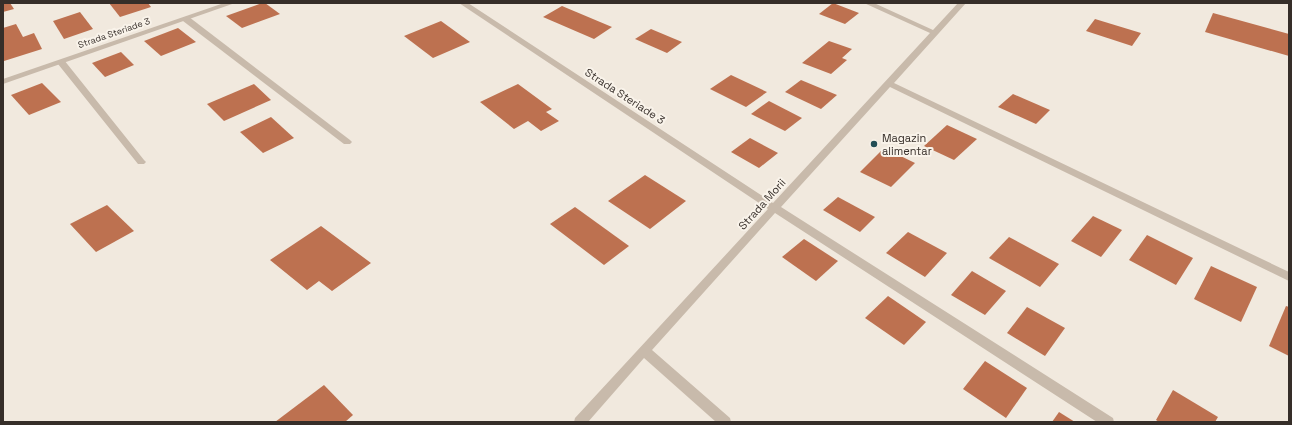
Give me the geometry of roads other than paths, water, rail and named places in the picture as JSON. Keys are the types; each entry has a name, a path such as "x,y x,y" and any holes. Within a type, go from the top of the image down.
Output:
{"street":[{"name":"Strada Steriade 3","path":"3,82 231,3"},
{"name":"Strada Steriade 3","path":"463,3 774,208 1108,422"},
{"path":"868,3 935,33"},
{"name":"Strada Morii","path":"580,422 644,350 962,3"},
{"path":"186,19 347,142"},
{"path":"61,62 141,162"},
{"path":"888,83 1289,277"},
{"path":"644,350 726,422"}],"place":[{"name":"Magazin alimentar","path":"874,144"}]}
